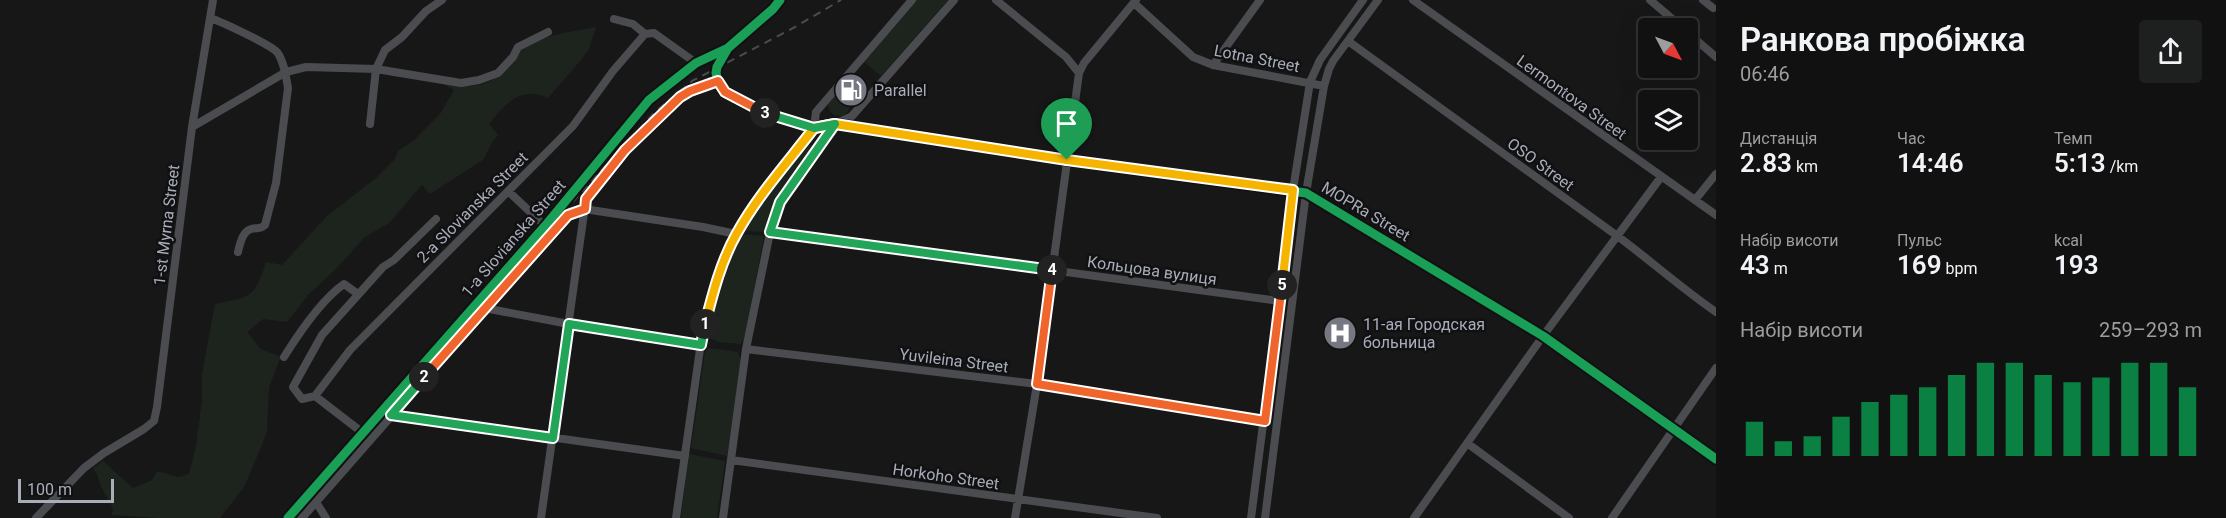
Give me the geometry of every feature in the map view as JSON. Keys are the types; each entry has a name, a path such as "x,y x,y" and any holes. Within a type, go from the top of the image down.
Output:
{"street":[{"name":"1-st Myrna Street","path":"36,518 84,468 153,421 157,407 192,127 213,0"},
{"path":"370,124 376,69 386,50 402,37 426,11 441,0"},
{"name":"1-a Slovianska Street","path":"288,518 545,225 649,100 696,63 728,48 773,9 780,0"},
{"path":"676,518 701,345 712,296 725,257 756,202 814,128 816,112 912,0"},
{"path":"728,48 716,74 725,92 762,112 814,128 835,124 852,116 954,0"},
{"path":"996,0 1066,57 1079,73"},
{"path":"1213,65 1260,0"},
{"path":"1265,518 1310,82 1320,60 1363,0"},
{"path":"1251,518 1280,301 1299,191 1324,86 1329,69 1378,0"},
{"name":"Lermontova Street","path":"1413,0 1716,215"},
{"path":"1650,0 1671,18"},
{"path":"1703,0 1713,8"},
{"path":"1015,518 1037,384 1079,73 1084,63 1135,2"},
{"name":"Lotna Street","path":"1135,2 1193,57 1213,65 1324,86"},
{"path":"210,18 225,23 276,52 286,72 288,88 274,194 265,225 262,228 250,229 238,252"},
{"path":"614,19 633,24 645,34 654,33 696,63"},
{"path":"192,127 286,72 306,67 376,69 461,83 479,80 498,73 513,57 518,47 548,32"},
{"name":"2-a Slovianska Street","path":"315,396 350,350 573,126 613,71 645,34"},
{"name":"OSO Street","path":"1348,41 1648,258 1684,290 1716,312"},
{"path":"1698,42 1716,57"},
{"path":"541,518 586,199 625,150 680,97 718,81"},
{"path":"723,518 746,350 770,232 780,202 835,124"},
{"name":"MOPRa Street","path":"835,124 1067,160 1299,191 1543,336 1716,459"},
{"path":"1695,200 1716,174"},
{"path":"1413,518 1616,235 1661,177"},
{"path":"508,191 545,225"},
{"path":"302,518 568,215 585,209 736,234"},
{"path":"363,433 315,396 302,399 293,387 322,335 383,267 394,260 436,219"},
{"name":"Кольцова вулиця","path":"770,232 1280,301"},
{"path":"284,357 297,336 335,290 344,284 358,294"},
{"path":"484,308 701,345"},
{"name":"Yuvileina Street","path":"746,350 1037,384 1265,421"},
{"path":"1612,518 1716,368"},
{"path":"391,415 686,456"},
{"path":"1467,443 1569,518"},
{"name":"Horkoho Street","path":"731,460 1157,518"},
{"path":"316,502 326,518"}],"shaded area":[{"path":"915,0 948,0 881,76 863,61"},
{"path":"596,27 589,49 548,98 530,94 522,95 508,104 489,124 498,135 483,160 430,194 422,185 389,223 365,237 308,295 287,322 263,319 247,332 261,349 279,356 280,359 269,387 267,431 262,445 244,487 220,518 111,515 112,507 93,468 103,461 133,488 152,480 157,471 178,477 189,474 196,446 202,400 202,374 215,304 250,294 258,283 266,262 282,265 327,216 376,178 395,159 398,151 413,141 440,114 454,90 439,82 460,86 486,83 503,73 521,50 528,45 557,35"},
{"path":"839,94 847,97 850,105 847,113 839,116 831,113 828,105 831,97"},
{"path":"806,144 813,146 813,150 773,209 765,232 744,231 755,211"},
{"path":"741,234 764,236 745,339 740,344 719,342 709,338 708,333 728,266"},
{"path":"709,348 738,352 741,360 727,456 691,448 705,352"},
{"path":"689,454 725,461 717,518 681,518"}],"railway":[{"path":"296,518 586,187 654,113 692,81 841,0"}],"cycle path":[{"path":"288,518 545,226 649,100 696,63 728,48 773,9 780,0"},
{"path":"728,48 716,73 719,85 725,92 762,112 814,128 835,124 1067,160 1306,193 1543,336 1716,459"}],"place":[{"name":"Parallel","path":"851,90"},
{"name":"11-ая Городская больница","path":"1340,333"}],"route":[{"path":"1067,160 835,124 814,128 756,202 736,234 725,257 712,296 701,345 569,324 553,438 391,415 568,215 585,209 586,199 625,150 680,97 718,81 725,92 762,112 814,128 835,124 780,202 770,232 1053,270 1037,384 1265,421 1293,190 1067,160"}]}
